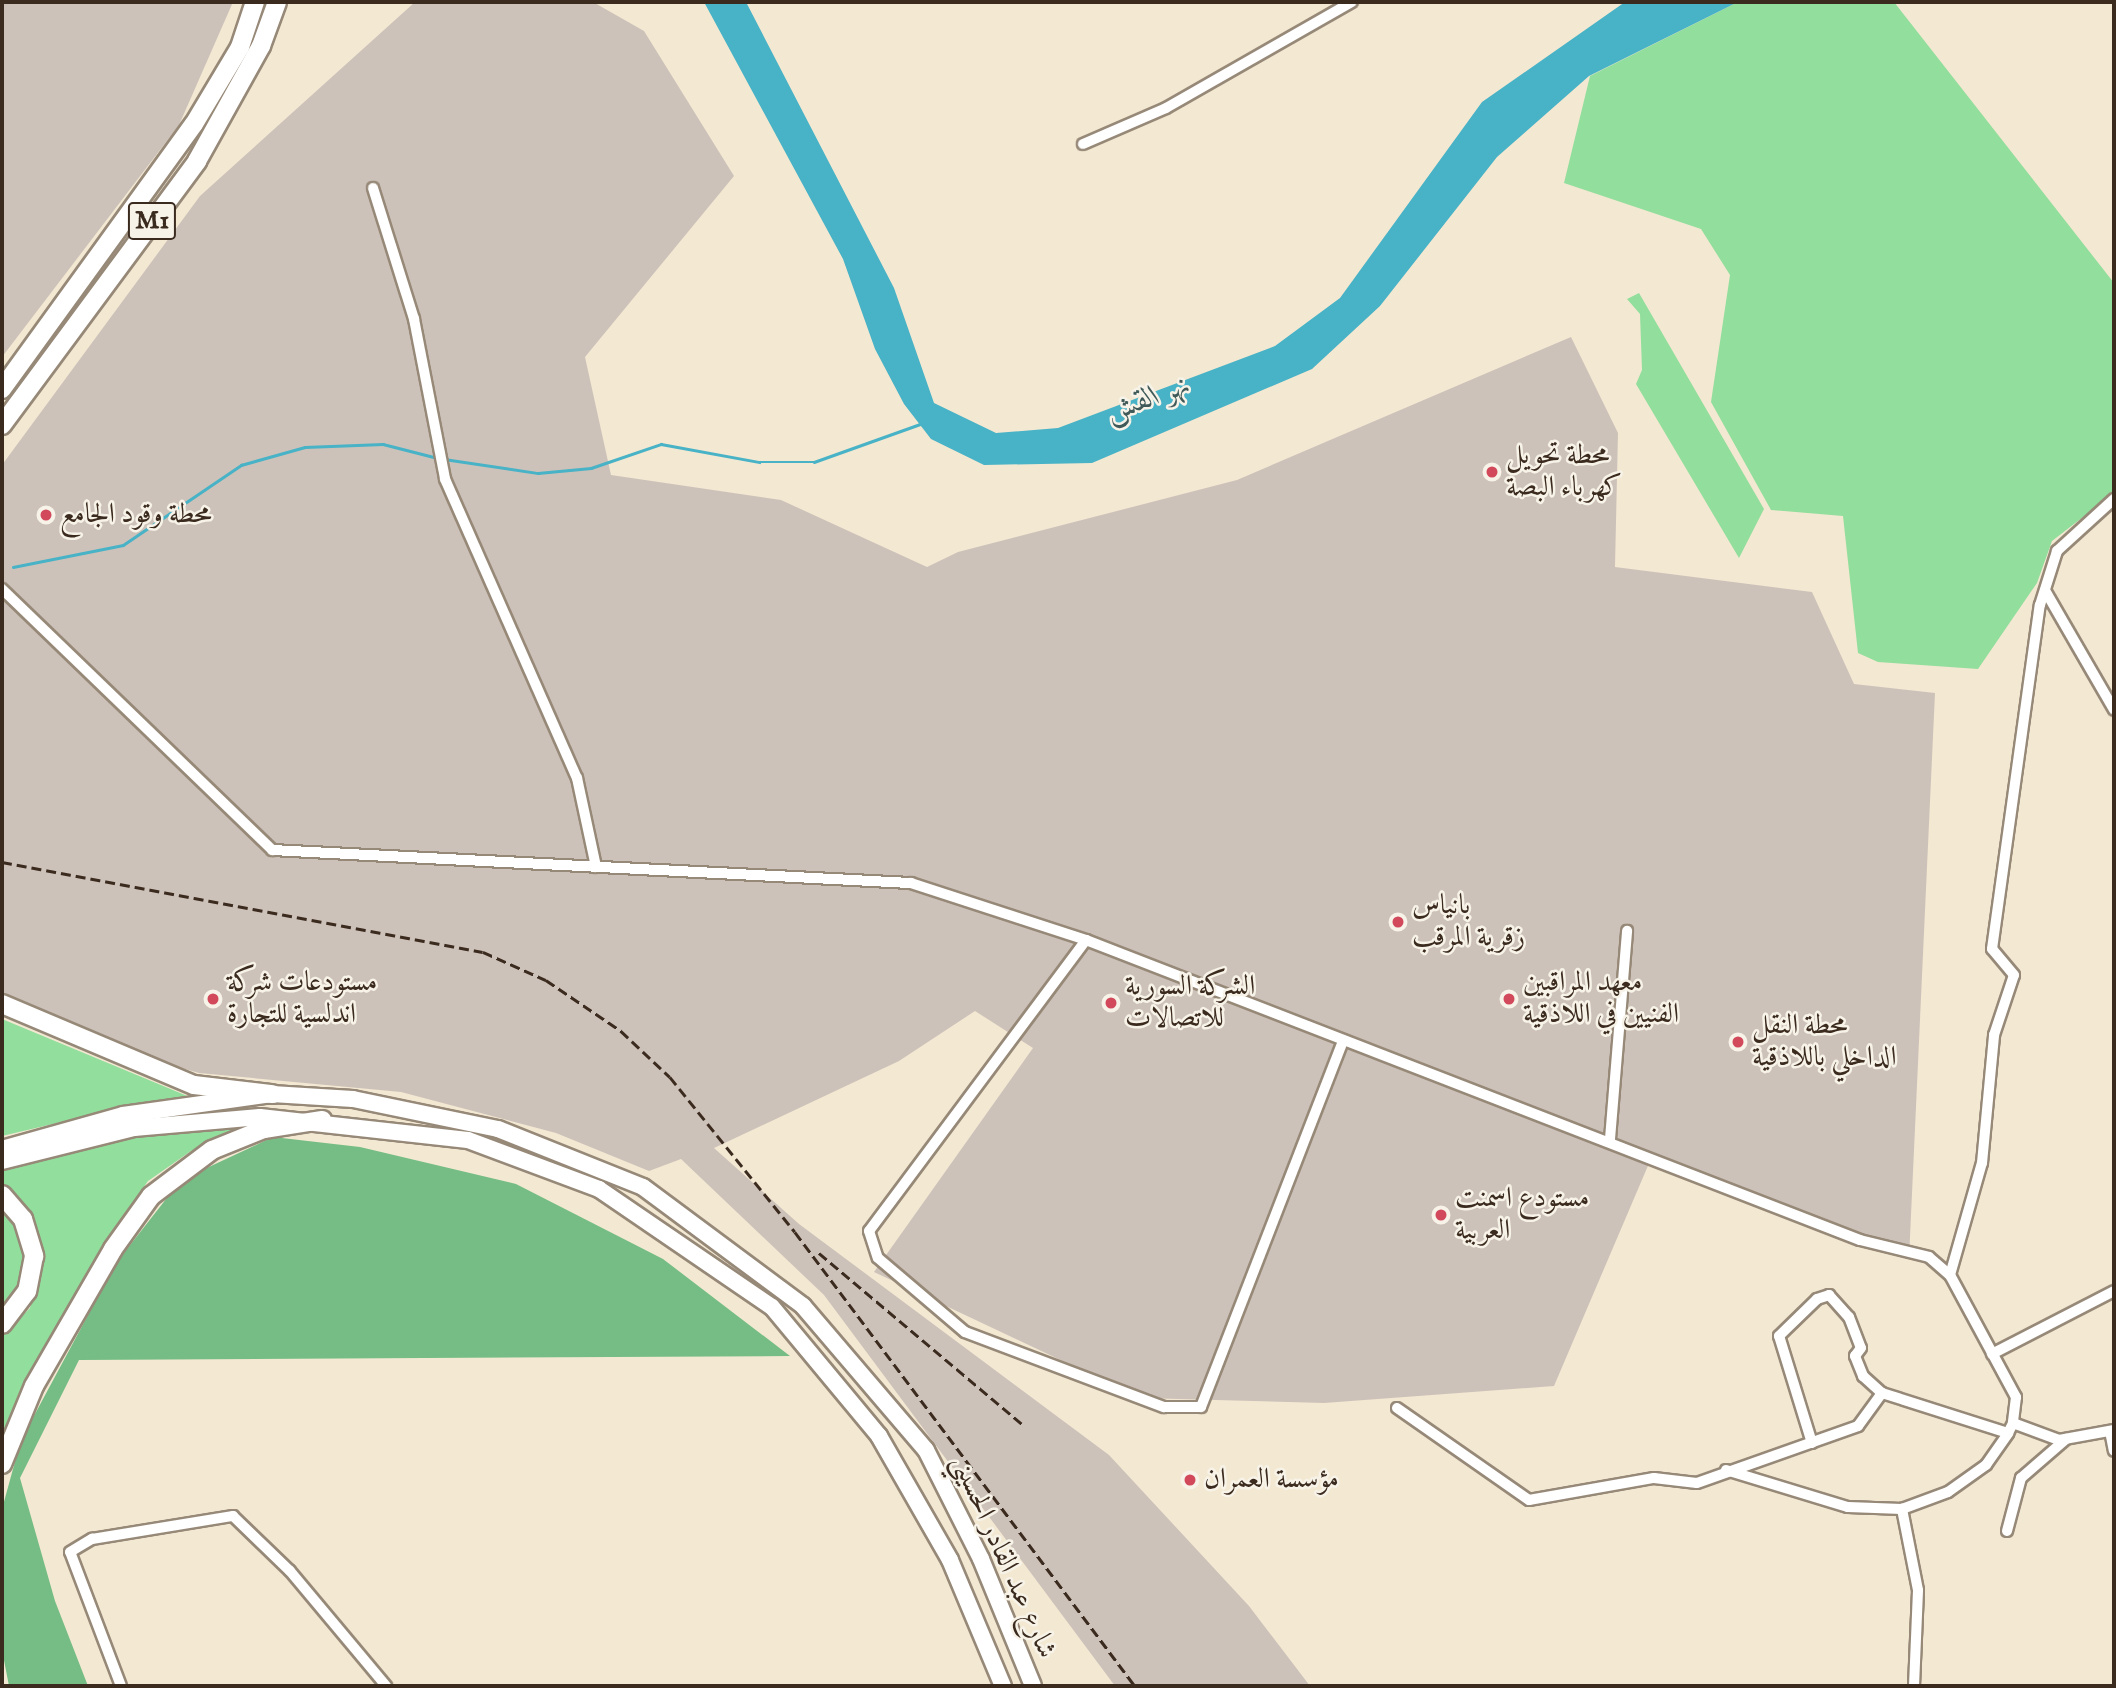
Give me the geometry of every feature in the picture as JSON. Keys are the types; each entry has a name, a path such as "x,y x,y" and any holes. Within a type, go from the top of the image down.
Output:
{"highway":[{"name":"M1","path":"2,389 194,124 240,47 255,2"},
{"name":"M1","path":"2,425 197,161 261,46 276,2"},
{"path":"2,1004 194,1085 272,1094"},
{"path":"2,1464 34,1386 113,1249 151,1196 212,1150 264,1129 322,1120"},
{"path":"2,1195 23,1219 34,1256 27,1291 2,1324"}],"main road":[{"name":"شارع عبد القادر الحسيني","path":"2,1149 123,1115 272,1094 353,1099 498,1129 643,1186 803,1306 926,1450 981,1559 1033,1686"},
{"name":"شارع عبد القادر الحسيني","path":"2,1161 195,1119 322,1120 468,1140 599,1188 772,1307 879,1436 950,1560 1003,1686"}],"street":[{"path":"1083,144 1166,108 1352,2"},
{"path":"373,188 414,319 445,478 577,778 596,867"},
{"path":"1950,1275 1982,1163 1994,1035 2014,975 1992,949 2046,592 2057,551 2114,499"},
{"path":"2,589 272,850 911,883 1086,940 1343,1041 1610,1139 1860,1240 1929,1257 1950,1275 2017,1397 2013,1423 1986,1465 1948,1492 1902,1509 1848,1507 1726,1470"},
{"path":"2046,592 2114,710"},
{"path":"1610,1139 1627,931"},
{"path":"1086,940 869,1230 878,1258 965,1332 1164,1407 1201,1407 1343,1041"},
{"path":"1992,1354 2114,1291"},
{"path":"1812,1444 1779,1336 1817,1299 1829,1294 1849,1317 1861,1348 1855,1356 1863,1376 1882,1393 2008,1433"},
{"path":"1397,1408 1529,1500 1654,1478 1698,1482 1858,1426 1882,1393"},
{"path":"2013,1423 2066,1439 2112,1430 2114,1451"},
{"path":"2007,1531 2021,1478 2066,1439"},
{"path":"1902,1509 1918,1590 1914,1686"},
{"path":"121,1686 70,1552 92,1539 233,1516 290,1571 386,1686"},
{"path":"1916,1673 1924,1686"}],"shaded area":[{"path":"2,2 233,2 179,125 2,357"},
{"path":"415,2 593,2 644,31 734,176 585,357 611,475 781,500 927,567 958,552 1237,480 1571,337 1618,433 1615,567 1812,592 1854,684 1935,693 1909,1259 1653,1154 1554,1386 1324,1403 1141,1398 874,1272 1033,1048 975,1011 899,1061 714,1148 799,1224 1109,1455 1249,1606 1310,1686 1115,1686 824,1295 681,1159 649,1171 556,1133 401,1092 199,1073 2,1016 2,465 200,196"}],"green space":[{"path":"1738,2 1894,2 2114,283 2114,493 2052,541 2037,583 1978,669 1878,662 1858,653 1843,516 1771,510 1711,402 1730,275 1701,229 1564,183 1590,76"},
{"path":"1639,293 1764,509 1739,558 1636,384 1642,370 1640,314 1627,299"},
{"path":"2,1019 197,1100 108,1111 2,1136"},
{"path":"253,1124 191,1151 148,1181 117,1225 2,1438 2,1336 30,1308 42,1266 33,1222 2,1186 2,1169 138,1134"},
{"path":"273,1137 360,1147 516,1184 663,1259 790,1356 79,1360 20,1478 55,1601 88,1686 9,1686 2,1650 2,1509 21,1440 116,1263 181,1180"},
{"path":"2,1204 26,1239 28,1273 2,1317"}],"water":[{"name":"نهر القش","path":"704,2 746,2 894,288 934,403 996,433 1058,428 1275,346 1340,298 1482,102 1625,2 1738,2 1589,76 1497,157 1380,306 1312,369 1092,463 984,465 931,439 904,404 875,349 843,259"}],"waterway":[{"path":"444,459 538,473 591,468 661,444 759,462 814,462 920,424"},
{"path":"13,567 123,545 241,465 305,447 383,444 438,458"}],"railway":[{"path":"2,862 483,952 546,980 621,1031 670,1077 795,1232 1135,1686"},
{"path":"819,1253 1022,1424"}],"place":[{"name":"محطة تحويل كهرباء البصة","path":"1492,472"},
{"name":"محطة وقود الجامع","path":"46,515"},
{"name":"بانياس زقرية المرقب","path":"1398,922"},
{"name":"مستودعات شركة اندلسية للتجارة","path":"213,999"},
{"name":"معهد المراقبين الفنيين في اللاذقية","path":"1509,999"},
{"name":"الشركة السورية للاتصالات","path":"1111,1003"},
{"name":"محطة النقل الداخلي باللاذقية","path":"1738,1042"},
{"name":"مستودع اسمنت العربية","path":"1441,1215"},
{"name":"مؤسسة العمران","path":"1190,1480"}]}
